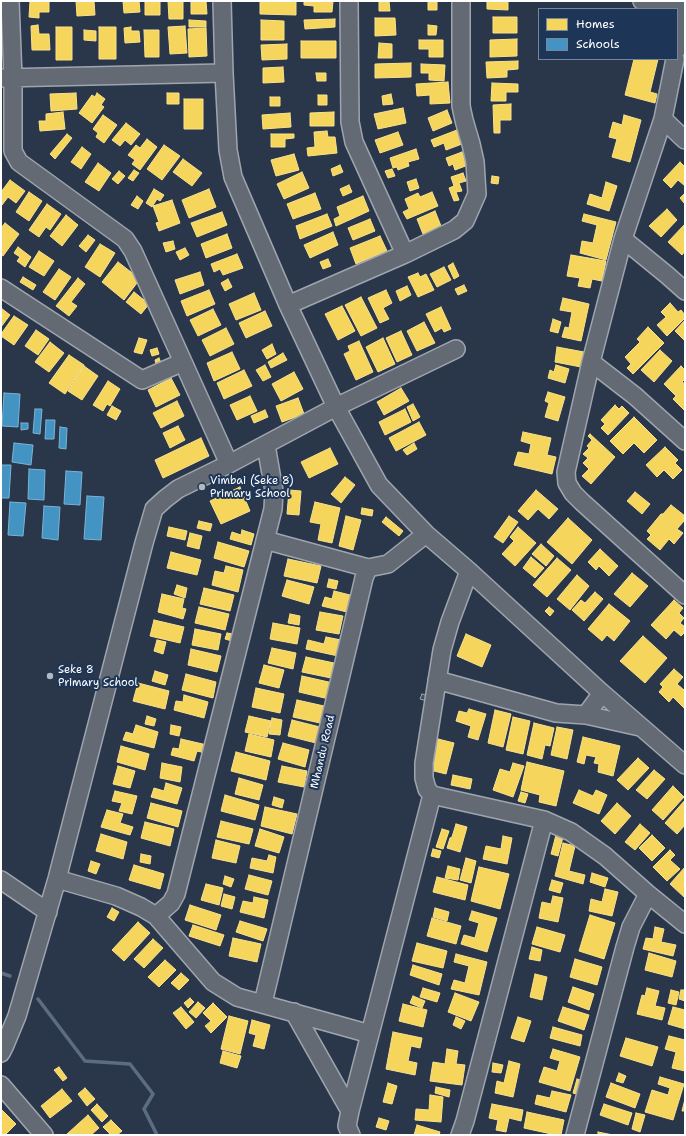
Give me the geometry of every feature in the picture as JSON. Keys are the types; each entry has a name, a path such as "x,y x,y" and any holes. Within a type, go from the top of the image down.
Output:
{"street":[{"path":"10,1 7,78 13,151 19,162 126,239 133,251 229,464"},
{"path":"222,1 228,150 233,177 288,305 336,407 379,485 426,534 469,571 602,693 685,765"},
{"path":"349,1 350,122 354,142 405,254"},
{"path":"288,305 405,254 454,230 465,221 477,194 475,162 461,106 461,1"},
{"path":"642,1 685,9 678,44"},
{"path":"675,60 663,119 623,239 591,362 566,472 568,483 573,493 685,595"},
{"path":"7,78 224,73"},
{"path":"663,119 685,140"},
{"path":"623,239 685,291"},
{"path":"1,288 142,380 183,362"},
{"path":"1,1053 17,1016 58,880 154,509 178,489 266,445 336,407 456,349"},
{"path":"591,362 635,396 685,441"},
{"path":"156,916 171,903 176,894 273,509 274,491 266,445"},
{"path":"265,540 368,568 388,564 426,534"},
{"name":"Mhandu Road","path":"263,1003 362,585 368,568"},
{"path":"469,571 450,622 442,650 424,763 424,778 427,789 432,795 544,820 571,832 605,856 685,924"},
{"path":"437,680 556,713 586,716 642,727"},
{"path":"586,716 602,693"},
{"path":"351,1135 347,1126 350,1111 432,795"},
{"path":"460,1135 465,1121 544,820"},
{"path":"1,880 48,912"},
{"path":"58,880 116,896 141,907 156,916 213,982 237,997 370,1034"},
{"path":"575,1135 631,927 648,894"},
{"path":"294,1012 350,1111"},
{"path":"1,1085 44,1135"}],"building: Homes":[{"path":"30,1 49,1 49,12 39,12 39,18 29,17"},
{"path":"76,1 94,1 95,15 77,16"},
{"path":"123,1 139,1 140,12 124,13"},
{"path":"145,1 160,1 160,15 145,15"},
{"path":"168,1 183,1 183,19 169,19"},
{"path":"191,1 206,1 207,14 191,14"},
{"path":"260,1 296,1 296,15 260,14"},
{"path":"304,1 333,1 332,12 314,12 314,6 304,5"},
{"path":"379,1 389,1 390,11 379,11"},
{"path":"428,1 437,1 437,10 428,10"},
{"path":"487,1 508,1 508,10 487,9"},
{"path":"493,17 517,17 517,33 493,33"},
{"path":"375,18 395,18 396,35 375,36"},
{"path":"335,19 335,27 305,29 304,20"},
{"path":"189,20 206,21 206,27 189,27"},
{"path":"261,20 284,21 284,40 261,40"},
{"path":"38,25 39,34 49,34 50,50 32,50 31,26"},
{"path":"428,25 437,26 436,35 428,35"},
{"path":"185,26 187,53 170,54 168,27"},
{"path":"56,27 72,27 72,60 56,60"},
{"path":"99,27 116,27 116,59 99,59"},
{"path":"131,27 131,31 139,31 140,42 125,43 124,28"},
{"path":"206,28 207,56 189,57 188,29"},
{"path":"84,30 96,31 96,41 84,40"},
{"path":"144,30 159,30 159,57 145,57"},
{"path":"517,39 517,56 490,57 490,40"},
{"path":"419,40 443,40 443,57 429,57 429,49 419,49"},
{"path":"301,41 336,41 336,58 301,58"},
{"path":"379,43 392,44 392,58 378,58"},
{"path":"287,44 287,59 262,60 261,45"},
{"path":"634,60 658,60 650,92 657,94 655,103 625,95"},
{"path":"518,61 518,69 507,70 507,77 487,78 486,62"},
{"path":"411,63 411,77 375,78 375,64"},
{"path":"421,64 445,65 444,81 429,80 429,73 421,73"},
{"path":"283,67 284,82 263,83 263,68"},
{"path":"316,73 326,73 326,81 317,81"},
{"path":"448,82 450,103 430,104 430,95 417,96 416,84"},
{"path":"492,83 518,84 518,92 506,92 506,101 491,101"},
{"path":"76,93 77,109 51,111 50,94"},
{"path":"97,93 105,99 101,105 104,107 92,123 79,113 92,95 95,97"},
{"path":"167,93 179,93 179,104 167,104"},
{"path":"391,94 393,104 383,105 382,96"},
{"path":"318,95 327,95 327,105 318,105"},
{"path":"270,97 280,97 280,106 270,106"},
{"path":"184,99 203,99 203,129 184,129"},
{"path":"511,104 511,120 500,120 500,133 494,133 493,105"},
{"path":"403,108 406,123 378,129 374,114"},
{"path":"447,110 452,123 433,131 428,118"},
{"path":"63,112 65,129 40,131 39,121 46,121 46,114"},
{"path":"334,112 334,126 310,126 310,113"},
{"path":"290,113 291,127 263,129 262,115"},
{"path":"103,115 117,125 104,143 96,137 98,133 93,129"},
{"path":"624,115 641,120 630,162 612,157 617,139 609,137 613,122 622,125"},
{"path":"126,123 140,134 131,145 125,140 120,146 112,140"},
{"path":"457,130 462,144 446,150 444,143 434,147 431,140"},
{"path":"327,131 328,137 335,137 337,153 308,156 307,148 315,147 314,132"},
{"path":"398,132 403,145 380,153 375,140"},
{"path":"67,134 72,138 55,159 50,154"},
{"path":"271,134 294,134 294,138 285,139 285,147 271,147"},
{"path":"147,139 157,147 140,170 132,164 135,160 128,155 136,145 140,148"},
{"path":"164,145 180,156 162,180 147,169"},
{"path":"82,147 91,154 81,169 71,162"},
{"path":"416,149 419,159 408,162 409,166 398,170 397,167 393,168 390,158"},
{"path":"462,152 468,165 455,170 453,164 449,166 446,158"},
{"path":"294,154 299,170 276,176 271,160"},
{"path":"183,159 202,173 192,186 173,172"},
{"path":"680,162 685,167 685,186 678,180 671,188 663,180"},
{"path":"98,163 111,173 99,191 85,182"},
{"path":"340,165 343,172 333,176 331,169"},
{"path":"392,169 395,176 388,178 385,171"},
{"path":"134,170 139,173 133,181 128,178"},
{"path":"119,171 125,176 118,184 112,179"},
{"path":"302,172 309,188 284,199 277,184"},
{"path":"463,173 466,181 459,183 462,191 456,192 459,200 454,201 449,188 454,186 451,177"},
{"path":"492,176 499,177 498,184 491,183"},
{"path":"416,179 419,188 410,191 407,182"},
{"path":"10,180 25,191 16,203 8,197 2,205 1,192"},
{"path":"606,182 617,186 609,211 587,204 590,194 602,198"},
{"path":"349,185 352,192 343,196 340,189"},
{"path":"154,189 164,195 160,201 157,199 152,207 146,203"},
{"path":"209,189 216,207 189,218 182,200"},
{"path":"29,192 42,201 29,221 16,212"},
{"path":"432,192 438,206 407,219 403,212 409,209 405,199 418,193 420,197"},
{"path":"315,193 321,209 293,219 287,204"},
{"path":"685,193 685,202 684,203 680,198"},
{"path":"137,196 143,201 138,209 131,205"},
{"path":"363,196 369,211 336,226 334,219 340,216 337,207"},
{"path":"172,200 180,223 159,231 156,223 159,222 153,206"},
{"path":"47,204 61,214 50,230 46,227 39,237 29,230"},
{"path":"667,209 677,220 661,237 649,226"},
{"path":"435,211 441,226 423,234 417,219"},
{"path":"222,212 227,225 197,237 191,223"},
{"path":"327,214 332,226 300,239 296,226"},
{"path":"584,214 616,222 606,260 580,253 582,241 593,243 597,225 582,221"},
{"path":"66,215 78,225 62,246 50,236"},
{"path":"370,219 375,231 353,240 348,228"},
{"path":"5,223 19,234 3,256 1,255 1,228"},
{"path":"685,224 685,251 682,255 668,242"},
{"path":"333,232 338,245 310,258 304,245"},
{"path":"227,234 232,248 206,258 201,244"},
{"path":"88,235 95,240 86,252 79,246"},
{"path":"380,236 387,251 356,264 350,248"},
{"path":"173,241 175,249 166,252 163,243"},
{"path":"100,244 115,253 100,277 85,267"},
{"path":"18,247 31,257 25,267 17,261 20,257 14,253"},
{"path":"185,248 189,255 180,260 176,252"},
{"path":"39,251 54,261 44,276 29,267"},
{"path":"237,254 243,268 223,275 220,269 214,272 211,264"},
{"path":"571,255 606,261 602,281 592,279 590,288 578,286 580,278 567,276"},
{"path":"328,259 331,266 323,269 320,262"},
{"path":"118,262 140,279 124,300 102,282"},
{"path":"453,263 459,276 454,279 448,266"},
{"path":"444,267 451,280 437,287 430,274"},
{"path":"59,269 71,277 55,300 43,292"},
{"path":"200,272 204,285 180,294 175,280"},
{"path":"418,273 420,277 426,274 434,290 418,297 408,277"},
{"path":"23,277 36,285 33,290 20,282"},
{"path":"78,278 85,284 71,302 77,306 69,316 56,306"},
{"path":"228,279 232,287 225,291 221,283"},
{"path":"464,285 467,291 458,295 455,289"},
{"path":"407,286 411,295 400,301 396,291"},
{"path":"209,290 215,304 187,316 181,301"},
{"path":"386,290 392,303 383,308 389,319 380,323 368,298"},
{"path":"134,292 149,304 141,314 126,302"},
{"path":"254,293 261,310 236,320 229,304"},
{"path":"361,297 377,328 361,336 345,305"},
{"path":"563,298 589,304 581,341 562,337 565,327 569,328 572,312 560,310"},
{"path":"670,303 678,312 681,310 685,315 685,318 667,336 657,325 666,317 661,312"},
{"path":"342,306 355,331 338,340 325,314"},
{"path":"441,307 451,329 444,332 442,328 435,332 426,314"},
{"path":"1,308 10,315 1,327"},
{"path":"213,309 221,325 198,336 190,320"},
{"path":"265,311 272,326 246,338 239,323"},
{"path":"14,316 28,325 14,345 1,336 1,334"},
{"path":"553,319 561,322 558,333 550,331"},
{"path":"685,320 685,341 675,331"},
{"path":"424,322 435,343 417,351 407,331"},
{"path":"648,327 664,343 633,374 627,368 631,364 625,357 640,342 637,339"},
{"path":"226,328 234,344 210,356 202,340"},
{"path":"36,330 49,339 38,355 25,346"},
{"path":"401,331 412,355 397,362 386,338"},
{"path":"139,338 147,340 142,354 134,352"},
{"path":"383,338 395,364 378,372 366,347"},
{"path":"359,341 373,372 356,380 344,354 350,351 348,346"},
{"path":"50,342 64,353 49,372 35,362"},
{"path":"272,344 276,354 267,359 262,350"},
{"path":"557,347 584,352 581,367 555,362"},
{"path":"157,348 159,354 152,356 150,350"},
{"path":"660,350 672,361 654,382 641,370"},
{"path":"232,352 240,369 214,381 207,363"},
{"path":"283,353 287,360 271,368 268,362"},
{"path":"69,355 84,365 65,394 49,383"},
{"path":"159,358 161,363 156,364 155,360"},
{"path":"265,365 271,377 263,381 256,370"},
{"path":"556,365 569,369 565,383 548,378 550,370 554,372"},
{"path":"84,366 98,376 82,400 68,391"},
{"path":"681,366 685,370 685,379 682,382 685,384 685,411 673,399 676,396 664,384"},
{"path":"244,370 252,386 224,399 217,383"},
{"path":"294,372 303,389 281,401 272,384"},
{"path":"171,378 180,395 156,407 148,390"},
{"path":"108,381 120,389 110,406 107,404 103,411 93,405"},
{"path":"401,388 409,401 384,415 377,402"},
{"path":"548,392 565,397 558,421 545,417 549,403 545,401"},
{"path":"250,396 257,411 237,420 230,405"},
{"path":"298,398 304,414 282,422 276,406"},
{"path":"177,401 184,416 161,428 153,413"},
{"path":"413,404 420,417 413,421 407,407"},
{"path":"615,405 619,409 622,406 629,413 608,435 601,428 605,424 601,420"},
{"path":"112,406 121,411 116,420 107,415"},
{"path":"405,409 411,422 385,435 379,422"},
{"path":"265,410 268,417 254,423 251,416"},
{"path":"634,417 657,440 644,453 634,443 623,454 610,441"},
{"path":"419,422 426,435 396,451 389,438"},
{"path":"178,426 185,440 170,448 163,433"},
{"path":"523,432 551,438 547,455 556,457 552,474 514,465 518,452 529,454 531,444 521,441"},
{"path":"590,434 615,457 591,484 582,476 589,469 583,463 588,458 583,454 589,448 587,446 592,440 588,436"},
{"path":"201,438 209,456 163,478 155,460"},
{"path":"414,443 417,449 407,455 403,450"},
{"path":"665,447 678,460 675,463 682,470 673,479 664,470 657,477 646,465"},
{"path":"330,448 338,464 309,478 301,462"},
{"path":"345,477 355,485 341,503 331,494"},
{"path":"240,487 250,511 221,524 210,501"},
{"path":"289,490 301,491 299,515 287,514"},
{"path":"536,490 558,509 549,519 538,509 528,520 518,511"},
{"path":"635,492 650,504 642,514 627,501"},
{"path":"315,502 340,508 332,543 318,540 321,524 310,522"},
{"path":"671,505 685,516 685,522 684,521 677,529 683,533 674,544 669,539 660,550 647,539 651,535 647,531 661,514 663,514"},
{"path":"362,508 373,510 372,516 361,514"},
{"path":"346,516 361,520 353,550 339,546"},
{"path":"509,516 518,522 503,543 494,537"},
{"path":"386,517 403,531 399,536 382,522"},
{"path":"568,518 592,540 572,564 547,542"},
{"path":"199,521 212,524 210,531 197,528"},
{"path":"169,527 187,531 185,540 167,536"},
{"path":"518,527 536,543 515,566 502,554 514,541 510,537"},
{"path":"242,530 254,534 251,545 230,539 232,532 241,535"},
{"path":"190,533 202,536 199,549 187,546"},
{"path":"218,542 249,551 244,567 214,558"},
{"path":"541,544 554,556 546,566 532,554"},
{"path":"600,549 618,566 609,576 599,566 596,570 588,562"},
{"path":"171,552 201,560 197,575 167,568"},
{"path":"531,557 544,568 535,578 523,568"},
{"path":"557,558 571,570 547,597 533,585"},
{"path":"288,559 321,566 317,583 284,576"},
{"path":"226,566 243,570 238,592 212,585 215,571 224,573"},
{"path":"632,573 648,586 630,607 614,594"},
{"path":"577,575 589,586 570,610 557,599"},
{"path":"329,579 338,581 336,589 327,587"},
{"path":"287,580 314,587 309,604 282,596"},
{"path":"177,585 187,588 185,598 174,594"},
{"path":"204,588 234,595 230,611 200,604"},
{"path":"334,591 350,595 347,612 322,606 325,597 332,599"},
{"path":"595,592 603,599 584,621 572,610 581,600 585,603"},
{"path":"162,594 184,599 182,608 186,609 183,619 158,612"},
{"path":"674,600 683,608 679,613 684,618 680,623 685,627 685,632 681,636 674,630 666,639 651,625"},
{"path":"609,604 630,621 614,641 607,635 602,641 588,629"},
{"path":"199,607 229,614 225,630 195,623"},
{"path":"549,607 554,611 550,616 545,611"},
{"path":"320,612 343,616 339,634 316,630"},
{"path":"290,614 300,616 299,625 288,623"},
{"path":"154,620 184,627 180,643 150,636"},
{"path":"273,623 300,628 297,644 270,639"},
{"path":"195,629 221,634 218,650 192,645"},
{"path":"227,633 233,634 232,641 225,639"},
{"path":"466,634 491,645 482,667 457,656"},
{"path":"643,636 667,658 645,683 620,661"},
{"path":"326,637 341,640 338,656 306,649 308,640 324,644"},
{"path":"157,640 166,642 163,654 154,651"},
{"path":"272,648 296,653 293,669 268,663"},
{"path":"191,649 221,656 217,672 188,665"},
{"path":"306,657 334,663 331,678 302,672"},
{"path":"264,665 284,670 279,688 259,683"},
{"path":"674,669 683,677 677,684 684,690 685,689 685,709 673,697 669,702 659,692 663,687 660,684"},
{"path":"155,671 168,675 165,685 152,681"},
{"path":"186,674 216,682 213,698 182,690"},
{"path":"302,676 333,683 329,699 299,692"},
{"path":"138,683 169,691 165,709 133,701"},
{"path":"256,688 284,694 280,713 252,707"},
{"path":"184,695 208,702 204,718 174,710 176,701 183,702"},
{"path":"297,700 324,706 320,723 293,717"},
{"path":"469,709 486,714 478,740 468,737 471,726 456,721 459,711 467,713"},
{"path":"495,710 511,714 503,747 488,743"},
{"path":"147,716 156,719 154,726 145,724"},
{"path":"249,716 271,721 267,737 245,732"},
{"path":"513,717 530,721 523,754 506,750"},
{"path":"272,718 282,720 280,735 269,734"},
{"path":"292,720 320,727 316,743 288,736"},
{"path":"534,723 554,728 550,746 545,745 542,759 527,755"},
{"path":"136,725 158,732 154,748 123,740 126,732 133,734"},
{"path":"171,725 181,727 179,736 170,734"},
{"path":"557,727 573,730 567,759 551,755"},
{"path":"249,734 274,740 271,757 245,751"},
{"path":"583,737 620,746 613,776 598,772 599,764 594,763 596,757 586,755 584,764 577,762"},
{"path":"181,739 207,745 205,753 197,751 194,761 171,755 173,748 179,749"},
{"path":"438,739 454,743 446,774 430,770"},
{"path":"283,743 309,750 305,767 278,759"},
{"path":"121,746 149,754 145,770 117,762"},
{"path":"236,752 270,761 266,780 231,771"},
{"path":"638,758 649,768 628,790 617,780"},
{"path":"527,762 564,771 556,806 539,802 540,795 521,790"},
{"path":"162,763 182,767 180,782 160,778"},
{"path":"513,763 524,766 513,797 493,790 500,769 510,772"},
{"path":"118,766 135,771 130,788 113,784"},
{"path":"282,766 307,771 304,787 278,782"},
{"path":"654,770 665,779 647,799 636,790"},
{"path":"453,775 472,779 470,789 451,785"},
{"path":"239,778 263,785 259,800 235,794"},
{"path":"166,783 182,788 177,804 151,797 154,788 164,791"},
{"path":"673,786 684,797 663,820 652,810"},
{"path":"579,790 593,796 596,790 607,795 599,814 573,803"},
{"path":"115,791 137,796 132,814 119,811 122,803 112,801"},
{"path":"521,792 528,794 525,803 518,801"},
{"path":"225,795 259,805 255,820 221,811"},
{"path":"274,797 284,800 282,808 272,805"},
{"path":"685,800 685,825 677,834 665,823"},
{"path":"151,803 182,811 178,827 147,818"},
{"path":"617,803 631,816 615,834 601,821"},
{"path":"265,807 297,814 292,834 261,826"},
{"path":"107,810 123,814 120,823 133,827 130,835 101,827"},
{"path":"221,821 253,829 249,844 217,837"},
{"path":"145,822 174,829 170,846 141,838"},
{"path":"456,824 467,827 460,852 447,848"},
{"path":"640,824 650,833 635,850 625,842"},
{"path":"260,829 284,837 279,853 255,846"},
{"path":"442,829 449,831 443,849 436,847"},
{"path":"101,834 127,842 123,859 96,851"},
{"path":"556,835 563,837 558,856 551,854"},
{"path":"652,835 665,848 652,861 639,848"},
{"path":"503,836 512,838 507,864 483,859 486,846 501,849"},
{"path":"216,840 240,846 236,863 212,858"},
{"path":"563,843 575,846 569,871 585,875 583,884 555,876"},
{"path":"433,849 441,851 439,858 431,856"},
{"path":"670,850 675,855 670,860 680,869 667,881 653,867"},
{"path":"141,854 151,856 150,864 140,862"},
{"path":"269,855 276,857 273,873 250,868 252,858 267,861"},
{"path":"466,858 476,861 471,883 460,880"},
{"path":"91,861 100,864 96,874 88,871"},
{"path":"134,865 164,874 160,889 129,880"},
{"path":"448,866 460,869 458,880 445,878"},
{"path":"479,867 509,874 500,909 471,901"},
{"path":"685,867 685,896 684,897 670,884"},
{"path":"592,873 608,878 605,887 590,882"},
{"path":"249,875 272,881 268,895 245,889"},
{"path":"225,876 234,879 231,887 223,884"},
{"path":"437,877 468,885 465,900 433,892"},
{"path":"552,880 563,883 560,893 549,890"},
{"path":"206,884 223,888 219,905 201,900"},
{"path":"605,889 618,892 612,916 589,911 591,899 602,902"},
{"path":"224,894 235,897 232,909 221,906"},
{"path":"553,896 563,898 558,922 539,918 542,902 551,904"},
{"path":"254,897 268,900 264,918 240,912 243,901 253,903"},
{"path":"190,905 221,915 216,930 185,920"},
{"path":"112,908 119,912 114,921 107,917"},
{"path":"435,908 449,912 447,921 433,917"},
{"path":"472,911 497,918 487,952 461,944 464,935 475,938 479,923 469,920"},
{"path":"590,915 615,923 604,959 579,951"},
{"path":"432,918 461,926 456,944 427,936"},
{"path":"240,921 267,929 263,941 236,932"},
{"path":"138,922 150,933 124,961 112,950"},
{"path":"193,925 224,935 220,946 189,936"},
{"path":"537,927 565,935 560,952 532,944"},
{"path":"655,927 664,929 661,942 676,945 673,956 643,949 646,938 653,939"},
{"path":"233,938 261,944 257,962 229,956"},
{"path":"153,939 163,948 144,968 134,959"},
{"path":"417,943 447,951 443,968 412,961"},
{"path":"532,947 542,950 540,961 529,959"},
{"path":"649,953 676,961 672,977 645,970"},
{"path":"456,954 487,962 479,995 451,989 454,980 465,983 469,966 454,962"},
{"path":"575,959 602,967 597,985 570,977"},
{"path":"165,960 176,970 159,987 148,977"},
{"path":"413,965 442,974 439,985 410,975"},
{"path":"181,973 189,980 179,990 171,983"},
{"path":"535,974 547,977 542,1000 530,997"},
{"path":"573,987 594,994 589,1010 568,1002"},
{"path":"423,988 440,993 437,1002 420,997"},
{"path":"647,988 659,991 655,1006 665,1008 662,1020 637,1014 642,995 645,996"},
{"path":"671,990 679,992 676,1005 668,1003"},
{"path":"681,990 685,990 685,1001 679,999"},
{"path":"455,993 479,1002 471,1021 448,1012"},
{"path":"413,996 425,1001 422,1008 410,1003"},
{"path":"190,998 194,1002 188,1008 184,1003"},
{"path":"198,1002 205,1008 196,1018 189,1012"},
{"path":"213,1003 227,1017 211,1033 205,1026 211,1021 203,1013"},
{"path":"403,1004 427,1010 423,1027 399,1021"},
{"path":"181,1007 194,1022 186,1029 173,1013"},
{"path":"563,1007 589,1015 584,1030 558,1021"},
{"path":"673,1007 685,1010 685,1029 668,1024"},
{"path":"229,1016 248,1021 240,1054 221,1049"},
{"path":"456,1017 465,1021 461,1029 453,1025"},
{"path":"518,1017 531,1021 524,1042 511,1038"},
{"path":"252,1020 270,1025 264,1049 253,1046 256,1035 249,1033"},
{"path":"553,1027 582,1035 580,1046 550,1038"},
{"path":"393,1032 422,1038 420,1048 411,1046 408,1061 417,1063 415,1075 386,1069"},
{"path":"669,1036 685,1040 685,1071 672,1068 676,1052 665,1049"},
{"path":"626,1038 658,1047 652,1066 620,1056"},
{"path":"447,1049 458,1051 456,1064 465,1065 462,1085 430,1081 433,1062 445,1064"},
{"path":"553,1049 580,1057 570,1091 539,1082 544,1067 557,1071 560,1061 550,1058"},
{"path":"223,1051 241,1056 237,1068 220,1063"},
{"path":"509,1061 520,1064 513,1097 495,1093 497,1081 504,1083"},
{"path":"493,1063 503,1065 501,1073 492,1072"},
{"path":"59,1067 67,1078 63,1081 54,1070"},
{"path":"619,1073 626,1076 623,1083 616,1081"},
{"path":"660,1077 684,1084 673,1120 645,1112 652,1090 668,1095 670,1088 658,1084"},
{"path":"577,1079 586,1082 582,1096 573,1093"},
{"path":"388,1083 397,1086 392,1104 383,1102"},
{"path":"611,1083 640,1094 635,1108 606,1097"},
{"path":"436,1087 450,1090 449,1097 435,1093"},
{"path":"85,1088 95,1099 87,1106 78,1094"},
{"path":"62,1089 72,1101 50,1118 41,1106"},
{"path":"552,1091 571,1095 566,1112 535,1104 537,1095 550,1098"},
{"path":"430,1095 443,1097 441,1122 415,1120 416,1109 429,1110"},
{"path":"685,1099 685,1111 682,1111"},
{"path":"97,1104 108,1116 102,1122 91,1110"},
{"path":"492,1104 523,1110 521,1121 509,1118 506,1132 496,1130 498,1120 489,1118"},
{"path":"604,1104 632,1113 628,1125 600,1115"},
{"path":"1,1109 16,1124 5,1135 1,1135"},
{"path":"527,1112 564,1120 561,1135 524,1128"},
{"path":"636,1113 645,1115 640,1132 632,1129"},
{"path":"88,1115 99,1128 91,1135 67,1135 67,1134"},
{"path":"379,1118 389,1121 386,1130 376,1127"},
{"path":"111,1120 122,1131 117,1135 111,1135 103,1127"},
{"path":"417,1125 440,1132 439,1135 414,1135"},
{"path":"598,1132 613,1135 598,1135"}],"building: Schools":[{"path":"4,393 20,394 18,427 2,426"},
{"path":"35,409 42,409 40,434 33,433"},
{"path":"46,420 55,420 54,439 45,439"},
{"path":"21,423 28,423 28,429 21,430"},
{"path":"60,427 67,428 66,449 59,448"},
{"path":"14,443 33,445 31,465 12,462"},
{"path":"1,465 11,465 9,498 1,498"},
{"path":"29,469 45,470 44,500 28,499"},
{"path":"66,471 82,472 80,505 64,504"},
{"path":"87,496 104,497 101,540 84,539"},
{"path":"10,502 26,503 23,536 8,535"},
{"path":"44,506 60,507 58,540 42,538"}],"building: Other":[{"path":"422,694 429,696 427,701 420,699"}],"waterway":[{"path":"1,973 10,976"},
{"path":"38,999 85,1061 130,1064 153,1094 144,1109 157,1135"}],"place":[{"name":"Vimbai (Seke 8) Primary School","path":"202,487"},
{"name":"Seke 8 Primary School","path":"50,676"}]}
